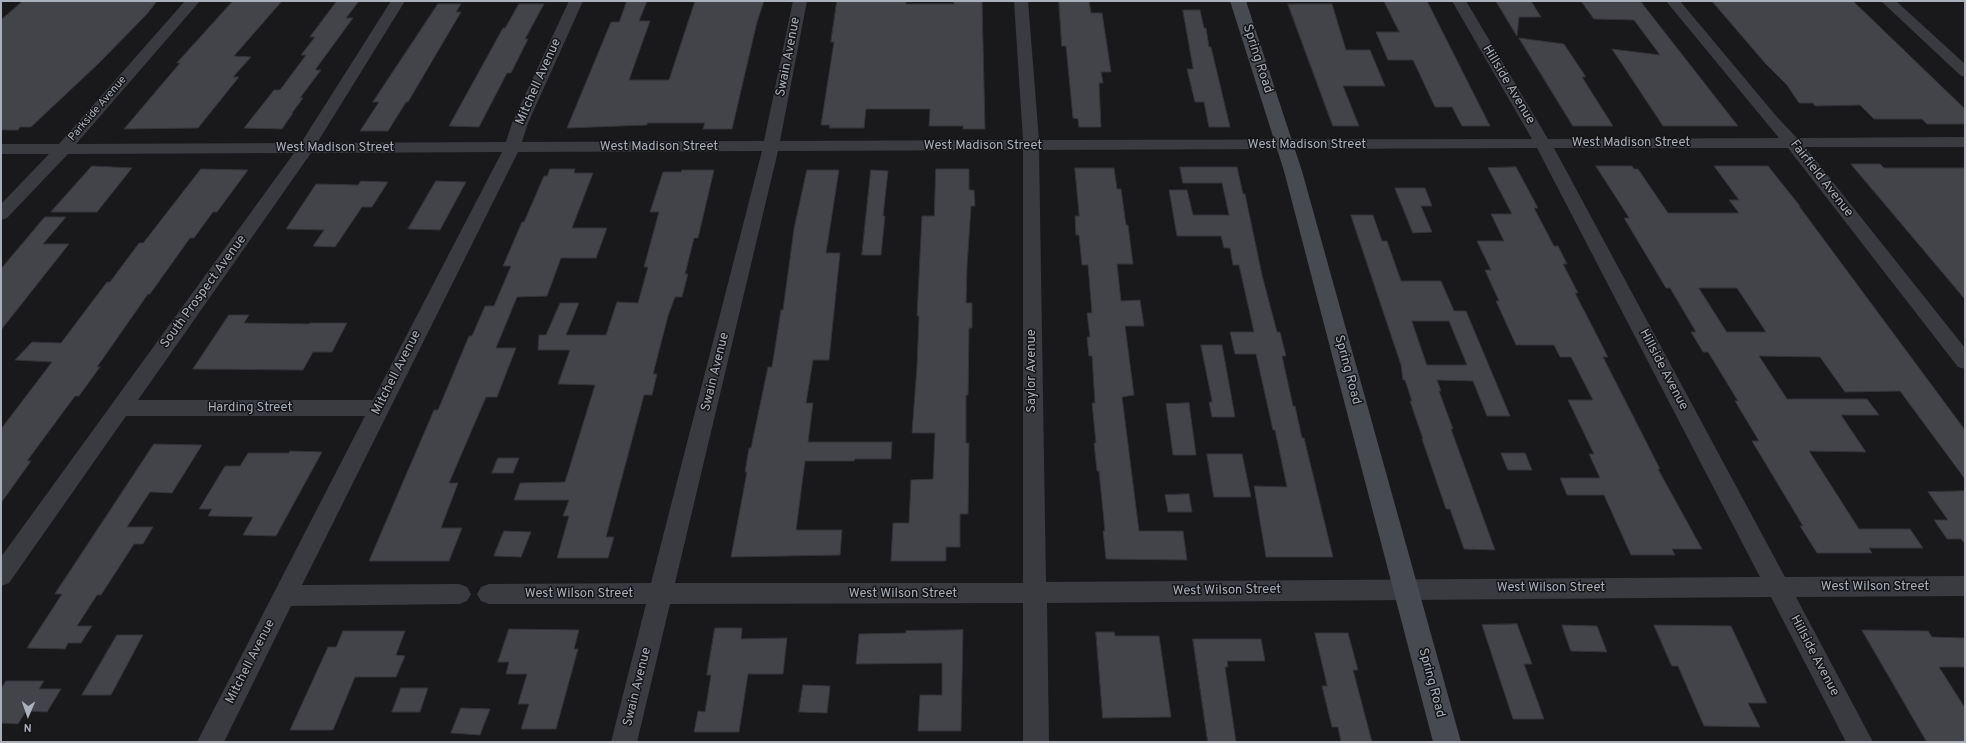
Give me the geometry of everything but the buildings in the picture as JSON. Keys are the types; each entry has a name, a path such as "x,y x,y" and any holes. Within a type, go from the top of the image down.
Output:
{"street":[{"name":"Parkside Avenue","path":"1,214 63,149 193,1"},
{"name":"South Prospect Avenue","path":"1,576 306,148 398,1"},
{"name":"Mitchell Avenue","path":"210,742 512,148 520,123 576,1"},
{"name":"Swain Avenue","path":"624,742 771,146 800,1"},
{"name":"Saylor Avenue","path":"1021,1 1031,145 1036,742"},
{"name":"Spring Road","path":"1238,1 1295,179 1447,742"},
{"name":"Hillside Avenue","path":"1459,1 1542,143 1860,742"},
{"name":"Fairfield Avenue","path":"1673,1 1771,120 1793,142 1965,362"},
{"path":"1888,1 1965,72"},
{"name":"West Madison Street","path":"1,149 1965,142"},
{"name":"Harding Street","path":"121,408 379,408"},
{"name":"West Wilson Street","path":"489,594 1034,593 1406,589 1965,586"},
{"path":"284,596 459,594"}]}
